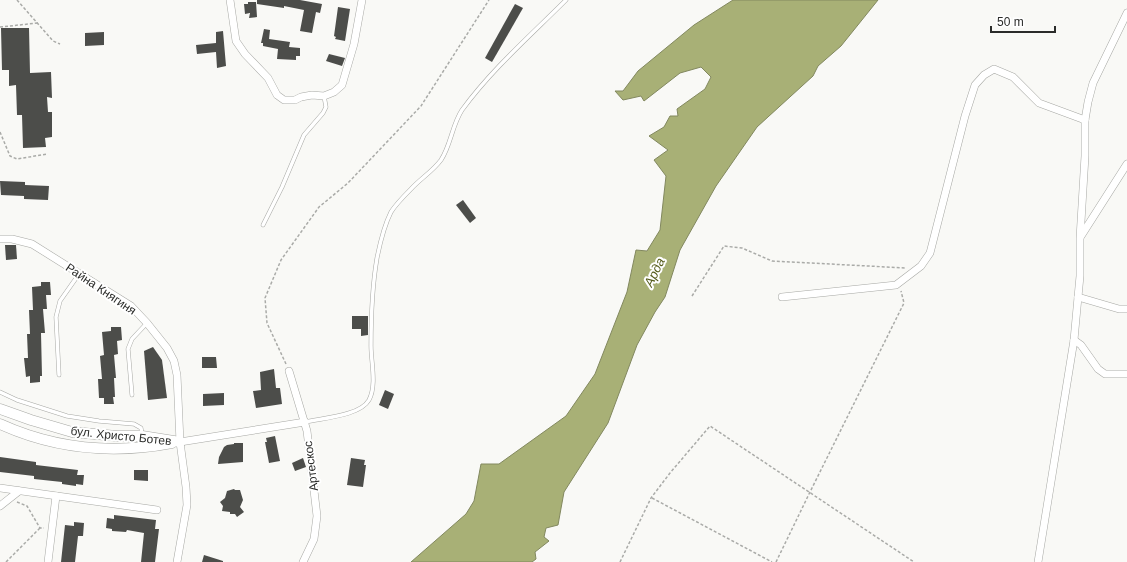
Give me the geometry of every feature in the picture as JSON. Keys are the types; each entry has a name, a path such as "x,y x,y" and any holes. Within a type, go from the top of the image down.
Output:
{"main road":[{"name":"бул. Христо Ботев","path":"0,409 72,432 117,436 142,436 180,442"},
{"name":"бул. Христо Ботев","path":"0,424 32,436 71,446 109,450 150,448 180,442"}],"street":[{"path":"230,0 236,41 245,54 268,78 277,95 284,100 295,100 312,95 324,96 334,92 342,85 354,44 362,0"},
{"path":"1038,562 1074,340 1080,276 1080,238 1085,156 1085,120 1093,83 1127,13"},
{"path":"782,297 896,285 922,266 930,253 965,116 975,85 984,75 994,69 1013,77 1039,102 1085,120"},
{"path":"1080,238 1127,164"},
{"name":"Райна Княгиня","path":"0,239 12,239 32,244 131,306 167,348 175,368 178,382 180,442 187,505 177,562"},
{"path":"1078,297 1118,309 1127,309"},
{"path":"1074,340 1081,345 1098,369 1105,374 1127,374"},
{"name":"Артескос","path":"289,371 305,422 317,516 314,538 303,562"},
{"path":"180,442 305,422"},
{"path":"0,488 157,510"},
{"path":"0,506 19,491"},
{"path":"48,562 56,496"}],"lane":[{"path":"305,422 354,412 366,404 369,399 372,378 372,289 380,245 390,213 410,189 440,162 458,116 473,97 494,72 566,0"},
{"path":"263,225 282,187 304,136 323,113 326,107 324,96"},
{"path":"59,375 56,317 60,301 79,274"},
{"path":"132,395 128,349 132,339 147,323"},
{"path":"0,392 17,400 68,416 99,421 134,424 141,428 142,436"}],"path":[{"path":"17,0 54,41 60,44"},
{"path":"289,371 267,323 265,298 282,260 319,207 348,183 421,106 489,0"},
{"path":"0,27 39,23"},
{"path":"0,132 10,156 17,159 47,154"},
{"path":"692,296 724,246 742,248 772,261 918,268"},
{"path":"776,562 904,303 901,290 896,285"},
{"path":"620,562 651,498 710,426 914,562"},
{"path":"651,498 772,562"},
{"path":"9,499 27,506 40,528"},
{"path":"40,528 51,529"},
{"path":"6,562 40,528"}],"water":[{"name":"Арда","path":"733,0 878,0 841,46 818,66 813,76 757,127 716,186 680,250 665,297 637,345 608,423 564,492 558,525 546,528 544,537 549,541 535,552 536,559 532,562 411,562 466,514 474,501 481,464 499,464 566,416 595,374 627,292 636,250 647,251 660,230 666,176 654,160 668,150 649,136 664,127 670,116 678,116 677,109 705,89 711,77 701,67 680,73 644,101 641,96 623,100 615,91 623,91 638,71 694,25"}],"building":[{"path":"257,0 300,0 322,4 320,13 316,12 312,33 300,31 304,10 284,6 284,8 257,4"},
{"path":"248,2 256,2 257,17 249,18 250,13 245,14 244,4 248,4"},
{"path":"515,4 523,8 492,62 485,58"},
{"path":"338,7 350,9 345,41 335,39 336,37 334,36"},
{"path":"1,28 29,28 30,73 51,72 52,98 47,97 48,112 52,112 52,137 45,138 46,147 23,148 22,115 17,115 16,85 9,86 9,70 2,70"},
{"path":"264,29 270,30 269,39 290,42 289,47 300,48 300,56 296,56 296,60 277,59 278,49 263,46 263,43 261,43"},
{"path":"223,31 226,66 217,68 216,52 197,54 196,45 216,43 216,32"},
{"path":"104,32 104,45 85,46 85,33"},
{"path":"329,54 345,58 342,66 326,61"},
{"path":"0,181 25,182 25,185 49,186 48,200 24,199 24,196 1,195"},
{"path":"463,200 476,218 470,223 456,205"},
{"path":"5,245 16,245 17,259 6,260"},
{"path":"41,282 50,282 51,295 46,295 47,309 43,309 45,333 41,333 42,376 40,376 40,382 30,383 30,376 26,377 24,358 28,358 27,334 30,334 29,310 33,310 32,287 41,286"},
{"path":"352,316 368,316 368,335 361,336 361,329 352,329"},
{"path":"111,327 121,327 122,340 117,341 118,354 114,355 116,378 114,378 114,404 104,404 104,398 99,398 98,379 102,379 100,356 104,355 102,332 111,331"},
{"path":"153,347 162,360 167,398 148,400 144,351"},
{"path":"202,357 216,357 217,368 202,368"},
{"path":"274,369 276,388 280,388 282,404 256,408 253,391 261,390 260,372"},
{"path":"385,390 394,394 388,409 379,405"},
{"path":"224,393 224,405 203,406 203,394"},
{"path":"275,436 280,461 269,463 265,442 267,442 266,438"},
{"path":"234,443 243,443 243,462 218,464 219,457 224,447"},
{"path":"0,457 36,462 36,465 78,470 77,475 84,475 83,485 76,484 76,486 62,484 62,482 34,479 34,476 0,472"},
{"path":"303,458 306,467 295,471 292,463"},
{"path":"351,458 365,460 364,465 366,465 363,487 347,485"},
{"path":"134,470 148,470 148,481 134,480"},
{"path":"234,489 240,490 243,500 240,507 244,512 237,517 235,514 230,514 230,512 222,511 223,506 220,502 225,498 227,491"},
{"path":"114,515 156,520 155,529 159,529 155,562 141,562 144,533 127,530 126,532 112,531 112,529 106,528 107,518 114,519"},
{"path":"74,522 84,523 83,536 78,536 75,562 61,562 65,525 74,526"},
{"path":"204,555 223,561 223,562 202,562"}]}
